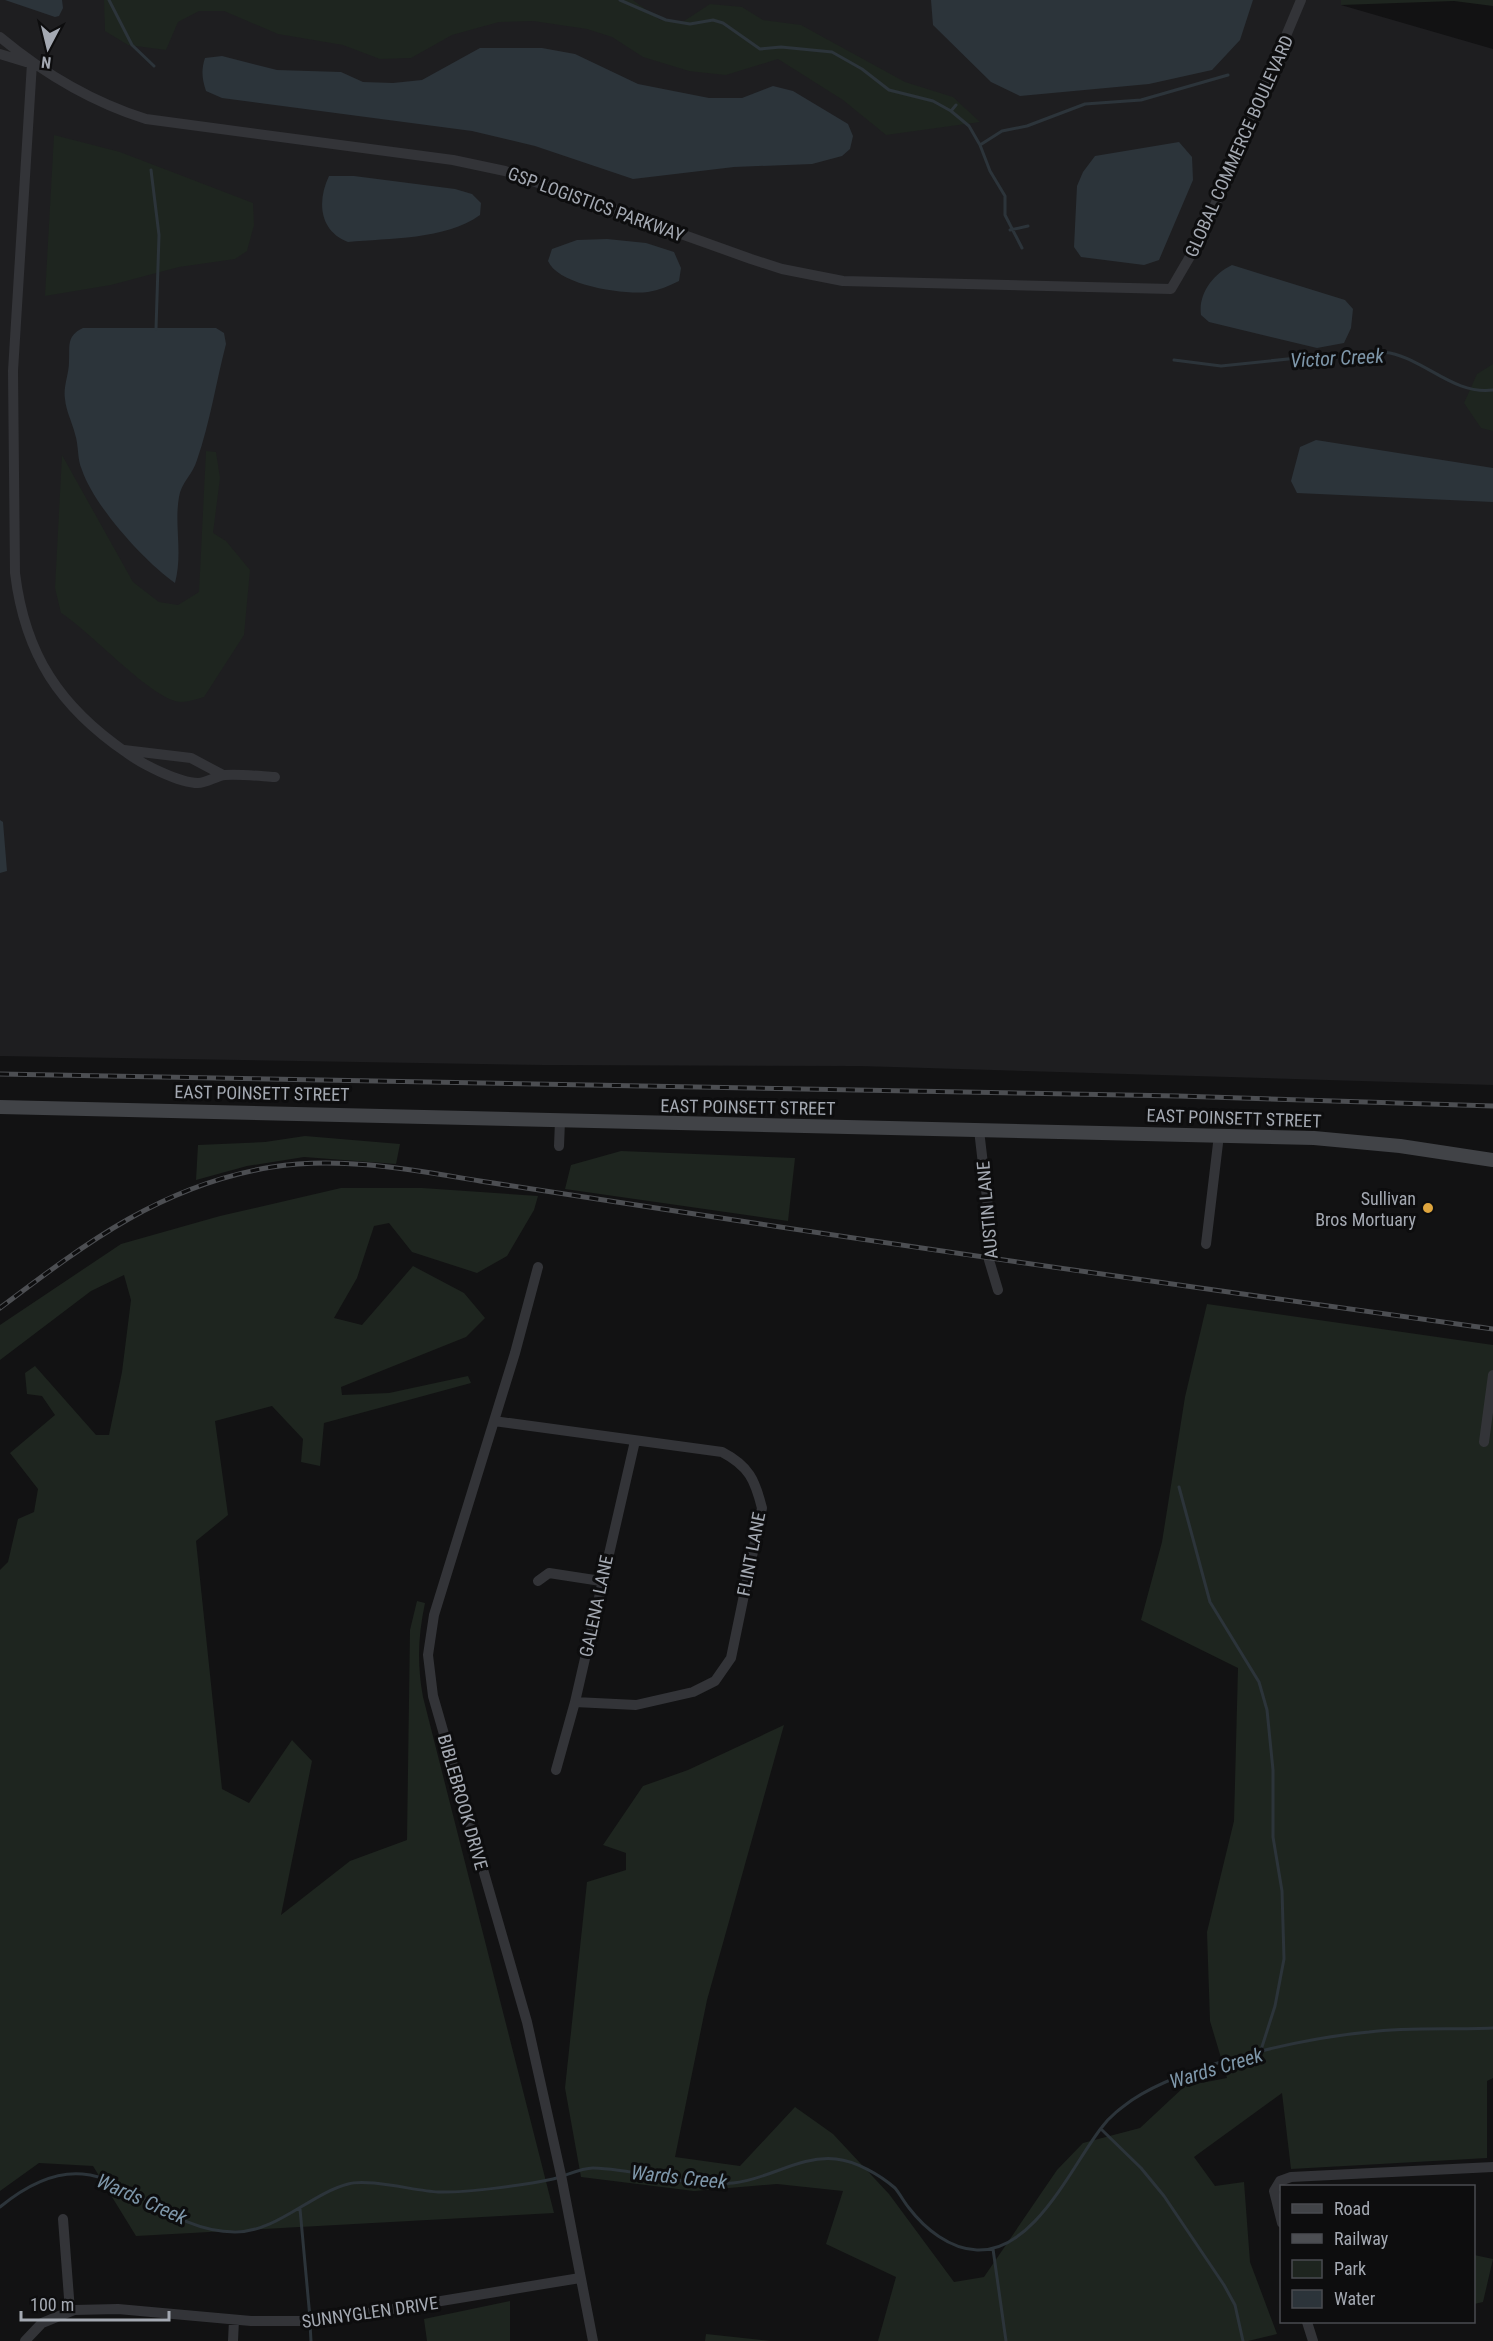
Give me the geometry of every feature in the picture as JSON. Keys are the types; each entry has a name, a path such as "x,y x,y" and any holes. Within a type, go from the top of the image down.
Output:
{"main road":[{"name":"EAST POINSETT STREET","path":"0,1107 1219,1135 1353,1140 1493,1160"}],"street":[{"name":"GLOBAL COMMERCE BOULEVARD","path":"1171,289 1202,236 1301,0"},
{"name":"GSP LOGISTICS PARKWAY","path":"0,37 32,63 106,104 146,118 453,160 505,171 751,259 813,276 871,283 1171,289"},
{"name":"GSP LOGISTICS PARKWAY","path":"0,54 32,63"},
{"path":"32,63 13,371 15,573 17,593 27,633 43,669 66,701 92,729 148,768 198,783 224,775 275,777"},
{"path":"120,749 191,758 224,775"},
{"path":"559,1146 560,1121"},
{"name":"AUSTIN LANE","path":"979,1130 990,1224 989,1260 998,1290"},
{"path":"1206,1244 1219,1135"},
{"name":"BIBLEBROOK DRIVE","path":"538,1267 524,1324 434,1615 428,1655 429,1676 517,1985 562,2178 593,2341"},
{"path":"1484,1442 1493,1375"},
{"name":"FLINT LANE","path":"494,1421 722,1452 741,1462 756,1485 762,1508 731,1658 715,1681 693,1692 636,1705 575,1702"},
{"name":"GALENA LANE","path":"556,1770 575,1702 635,1441"},
{"path":"538,1581 549,1573 601,1581"},
{"path":"1280,2218 1275,2191 1280,2181 1291,2176 1493,2167"},
{"path":"63,2219 70,2311"},
{"name":"SUNNYGLEN DRIVE","path":"25,2341 42,2323 70,2311 118,2309 234,2320 285,2322 354,2317 580,2278"},
{"path":"233,2341 234,2320"},
{"path":"1307,2323 1313,2341"}],"shaded area":[{"path":"0,0 1341,0 1341,5 1493,49 1493,1085 860,1066 545,1065 0,1056"}],"green space":[{"path":"104,0 633,0 660,20 684,21 710,4 742,7 763,20 801,25 905,82 953,97 980,122 886,135 843,100 778,59 726,75 689,71 643,57 612,37 587,29 533,21 499,22 452,35 411,58 380,59 343,45 278,34 224,11 199,11 178,22 166,50 128,45 105,31"},
{"path":"1341,0 1493,0 1493,6 1454,1 1341,5"},
{"path":"54,135 120,152 253,203 254,225 247,251 235,259 179,267 111,285 45,296"},
{"path":"1493,364 1493,431 1481,428 1464,403 1477,374"},
{"path":"206,451 216,452 220,478 213,533 226,541 250,570 244,635 204,697 181,702 169,699 138,678 61,613 55,588 62,455 133,582 159,602 178,605 199,592"},
{"path":"305,1136 400,1144 396,1164 304,1157 247,1166 196,1180 198,1145 265,1142"},
{"path":"621,1151 795,1158 788,1221 565,1189 571,1165"},
{"path":"341,1188 422,1188 538,1196 534,1210 507,1256 477,1273 412,1252 389,1223 374,1226 357,1278 334,1318 362,1325 413,1266 464,1293 485,1318 466,1337 341,1387 342,1395 389,1393 468,1376 471,1383 324,1423 320,1466 301,1462 303,1439 272,1406 215,1421 228,1515 196,1541 222,1789 249,1803 292,1740 312,1761 281,1915 350,1861 407,1840 410,1630 417,1601 425,1603 419,1650 423,1697 554,2213 136,2236 93,2166 39,2163 0,2191 0,1570 8,1562 18,1519 34,1512 38,1489 10,1453 55,1415 42,1396 27,1394 25,1373 35,1366 96,1435 109,1435 122,1372 131,1300 124,1275 91,1291 0,1360 0,1325 121,1244 220,1216"},
{"path":"1207,1304 1493,1345 1493,2078 1487,2081 1487,2158 1291,2169 1282,2093 1194,2157 1215,2186 1244,2182 1250,2262 1277,2334 1248,2341 878,2341 896,2277 826,2244 843,2191 777,2184 694,2191 581,2177 565,2088 587,1882 626,1870 626,1853 603,1845 643,1786 688,1770 784,1725 707,2000 675,2157 740,2166 795,2107 833,2134 889,2194 954,2282 984,2277 1057,2170 1083,2143 1140,2128 1185,2086 1227,2078 1210,2021 1207,1932 1234,1821 1238,1668 1141,1620 1162,1542 1185,1397"},
{"path":"1475,2255 1493,2259 1483,2302 1475,2304"},
{"path":"510,2301 510,2341 427,2341 424,2319"},
{"path":"706,2334 771,2341 705,2341"}],"water":[{"path":"5,0 62,0 63,8 59,16 55,17"},
{"path":"931,0 1253,0 1240,40 1212,70 1149,84 1020,96 991,82 933,25"},
{"path":"480,48 542,48 575,54 638,84 709,98 742,98 773,86 793,91 848,124 853,136 850,149 842,156 812,164 734,167 633,179 535,146 472,131 222,98 206,91 203,78 205,58 222,56 277,70 341,72 363,82 393,83 422,80"},
{"path":"1179,142 1192,157 1193,180 1159,260 1144,265 1081,257 1074,247 1077,186 1083,172 1095,156"},
{"path":"329,176 354,176 455,189 472,194 481,203 480,215 466,223 434,233 348,242 331,231 323,214 323,195"},
{"path":"607,239 646,243 674,252 681,268 679,281 648,292 608,290 592,287 564,276 548,261 552,249 577,240"},
{"path":"1232,265 1345,300 1353,309 1351,328 1344,343 1317,348 1209,322 1201,315 1204,292 1213,279"},
{"path":"83,328 216,328 224,333 226,344 206,432 195,465 179,497 178,561 175,583 136,548 109,516 97,500 80,466 76,439 67,408 65,385 71,338"},
{"path":"1316,440 1493,468 1493,502 1297,493 1291,481 1300,447"},
{"path":"0,820 3,822 7,871 0,873"}],"waterway":[{"path":"109,0 132,45 154,66"},
{"name":"Victor Creek","path":"620,0 666,20 690,24 713,20 723,23 760,49 781,47 832,52 862,69 889,90 933,101 951,111 969,126 980,145 990,171 1005,196 1005,215 1022,248"},
{"path":"980,145 1002,131 1027,126 1085,104 1141,100 1228,75"},
{"name":"Victor Creek","path":"951,111 956,105"},
{"path":"151,170 159,235 156,329"},
{"path":"1010,230 1028,226"},
{"name":"Victor Creek","path":"1174,360 1221,366 1381,352 1403,357 1453,383 1479,390 1493,390"},
{"path":"1179,1487 1210,1602 1259,1682 1267,1710 1273,1770 1273,1837 1282,1891 1284,1959 1275,2006 1260,2053"},
{"name":"Wards Creek","path":"0,2207 37,2183 68,2174 96,2176 122,2186 174,2215 202,2227 235,2232 265,2226 334,2189 356,2183 438,2192 464,2191 558,2178 593,2168 715,2184 746,2181 809,2161 836,2159 860,2166 889,2183 915,2216 948,2242 977,2250 998,2247 1017,2237 1034,2222 1050,2204 1105,2123 1132,2100 1155,2087 1214,2064 1312,2040 1384,2030 1493,2028"},
{"path":"1101,2129 1141,2168 1164,2196 1224,2285 1235,2305 1243,2341"},
{"path":"300,2209 310,2318"},
{"path":"993,2249 1006,2341"},
{"path":"310,2324 311,2341"}],"railway":[{"path":"0,1074 1178,1096 1493,1106"},
{"path":"0,1308 63,1261 160,1202 195,1187 232,1176 272,1167 324,1163 402,1169 894,1244 1493,1329"}],"place":[{"name":"Sullivan Bros Mortuary","path":"1428,1208"}]}
